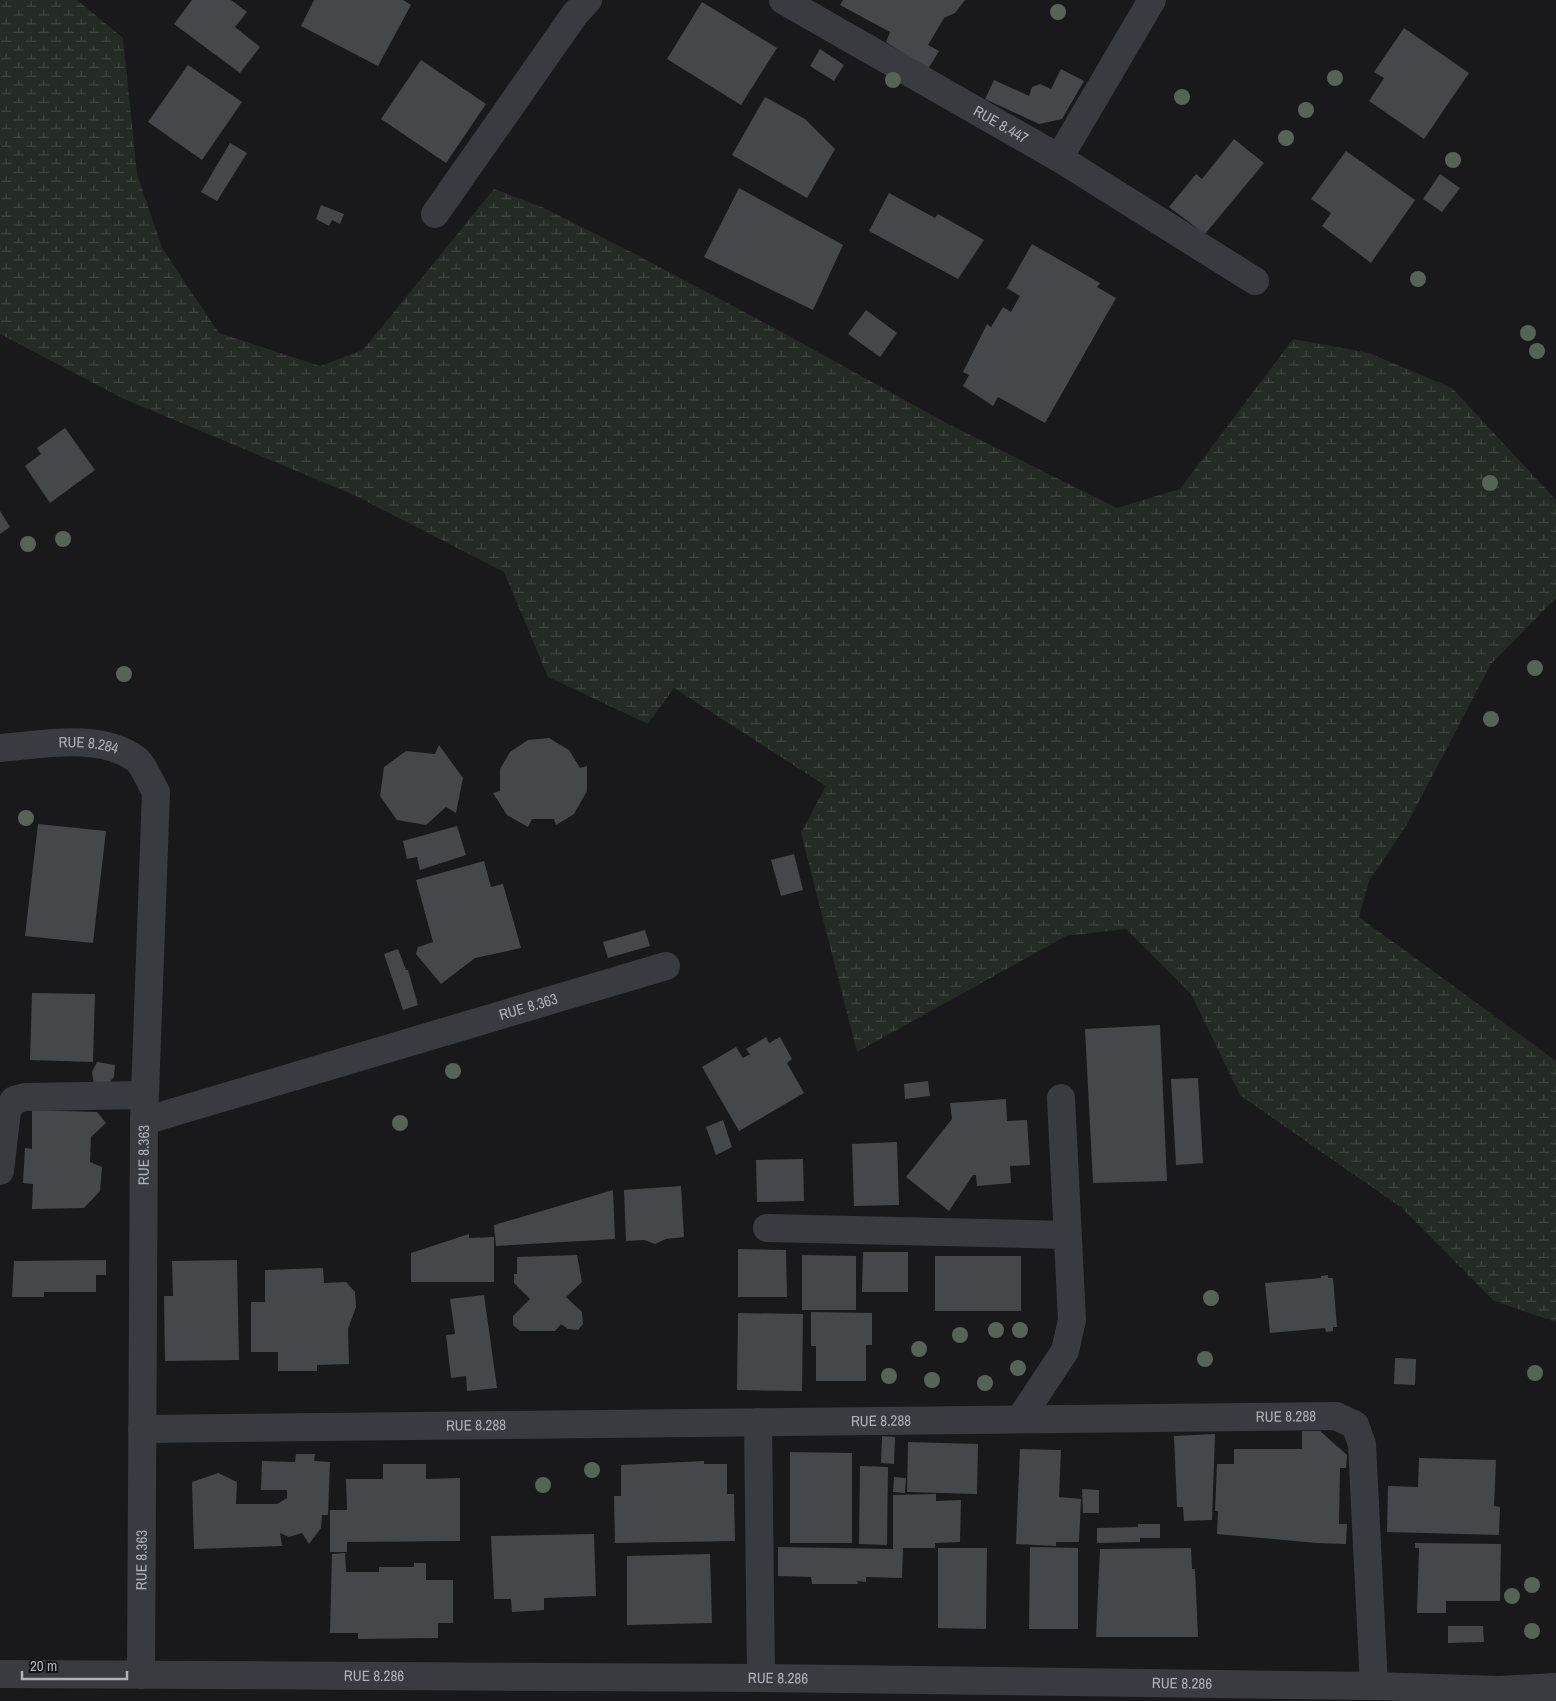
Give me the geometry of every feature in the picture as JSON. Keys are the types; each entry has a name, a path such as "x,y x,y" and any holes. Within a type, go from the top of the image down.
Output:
{"street":[{"path":"435,214 575,14 588,0"},
{"name":"RUE 8.447","path":"784,0 1059,158 1255,282"},
{"path":"1059,158 1152,0"},
{"name":"RUE 8.284","path":"0,748 86,742 110,746 137,760 156,792 144,1108"},
{"name":"RUE 8.363","path":"141,1675 144,1108 666,966"},
{"path":"0,1171 7,1111 14,1100 25,1097 144,1108"},
{"path":"1020,1419 1065,1350 1072,1320 1061,1098"},
{"path":"767,1228 1067,1234"},
{"name":"RUE 8.288","path":"142,1429 1336,1416 1355,1425 1362,1444 1374,1686"},
{"path":"758,1422 761,1678"},
{"name":"RUE 8.286","path":"0,1674 761,1678 1063,1691 1374,1686 1498,1690 1556,1687"}],"green space":[{"path":"0,0 77,0 123,38 137,174 162,248 219,333 320,366 363,350 494,189 544,208 633,253 950,425 1117,508 1180,489 1293,339 1369,353 1452,388 1556,500 1556,598 1491,664 1406,826 1369,881 1359,917 1556,1061 1556,1322 1494,1301 1402,1208 1240,1095 1191,994 1126,929 1066,936 857,1052 801,833 826,786 674,688 648,724 548,677 504,572 354,495 124,399 0,334"}],"building":[{"path":"192,0 231,0 247,12 235,27 260,47 240,73 174,24"},
{"path":"314,0 403,0 411,5 378,66 301,26"},
{"path":"843,0 965,0 955,13 944,18 928,45 939,51 928,69 886,42 890,32 840,5"},
{"path":"702,2 777,48 741,105 667,59"},
{"path":"1404,28 1469,73 1424,139 1369,101 1384,78 1374,72"},
{"path":"820,49 844,65 834,81 810,66"},
{"path":"421,60 486,104 446,163 381,119"},
{"path":"188,65 242,102 202,160 148,122"},
{"path":"1061,69 1084,81 1062,119 1039,124 985,99 994,80 1029,96 1032,87 1040,84 1051,89"},
{"path":"765,97 805,119 835,149 807,198 732,155"},
{"path":"1234,139 1264,163 1205,234 1169,207 1196,174 1202,179"},
{"path":"230,143 247,153 217,201 201,192"},
{"path":"1346,151 1415,200 1371,263 1322,226 1331,213 1311,199"},
{"path":"1440,174 1460,188 1442,212 1423,199"},
{"path":"739,188 843,245 813,310 704,257"},
{"path":"889,193 935,218 938,214 984,240 958,279 869,231"},
{"path":"321,205 344,214 340,224 332,220 329,226 316,219"},
{"path":"1032,244 1100,283 1097,287 1116,298 1045,423 998,397 993,406 963,386 969,375 963,372 987,324 991,327 1003,307 1011,312 1020,296 1007,288"},
{"path":"866,310 897,333 880,357 848,334"},
{"path":"65,428 95,470 50,503 25,466 41,454 37,448"},
{"path":"0,511 10,527 0,534"},
{"path":"549,738 569,750 580,768 587,766 587,791 574,814 556,825 554,819 532,819 528,827 507,815 493,793 500,791 500,769 510,752 528,740"},
{"path":"439,745 463,778 456,813 446,807 426,825 397,820 380,796 384,767 406,751 435,754"},
{"path":"38,824 106,831 93,943 25,936"},
{"path":"457,826 466,855 420,870 417,857 407,859 403,841"},
{"path":"794,854 803,890 781,896 771,860"},
{"path":"484,861 491,887 503,884 521,948 475,958 441,984 416,954 418,947 433,942 416,880"},
{"path":"645,930 650,946 608,958 603,942"},
{"path":"398,949 406,970 408,970 418,1005 403,1010 384,954"},
{"path":"32,993 95,994 93,1062 30,1060"},
{"path":"1160,1025 1167,1181 1093,1183 1085,1029"},
{"path":"766,1037 769,1043 780,1037 792,1059 787,1063 804,1093 739,1131 702,1067 736,1047 743,1058 750,1054 746,1049"},
{"path":"97,1062 115,1065 114,1077 106,1086 94,1085 92,1072"},
{"path":"1198,1078 1203,1163 1176,1165 1171,1079"},
{"path":"928,1081 930,1096 905,1099 904,1084"},
{"path":"1006,1099 1007,1121 1027,1120 1030,1165 1010,1166 1011,1183 977,1186 976,1175 973,1175 949,1211 906,1177 952,1119 950,1103"},
{"path":"32,1110 97,1112 106,1123 91,1137 90,1162 102,1167 100,1191 84,1208 32,1209 33,1184 23,1183 25,1148 32,1149"},
{"path":"723,1120 732,1147 716,1155 706,1127"},
{"path":"897,1142 899,1205 854,1206 852,1144"},
{"path":"803,1159 804,1201 757,1202 756,1160"},
{"path":"681,1186 684,1237 666,1239 655,1244 644,1240 626,1241 624,1190"},
{"path":"613,1190 615,1239 496,1246 494,1225"},
{"path":"469,1234 469,1238 494,1237 494,1282 411,1282 411,1253"},
{"path":"738,1249 786,1250 787,1297 738,1297"},
{"path":"863,1252 908,1252 908,1292 862,1292"},
{"path":"577,1255 582,1282 566,1297 582,1312 583,1324 578,1330 568,1329 561,1324 555,1331 520,1331 513,1325 513,1316 530,1299 514,1283 514,1274 517,1274 517,1257"},
{"path":"802,1255 856,1256 856,1310 802,1310"},
{"path":"935,1256 1021,1256 1021,1311 935,1311"},
{"path":"106,1260 106,1275 96,1275 96,1292 44,1292 44,1297 12,1297 14,1261"},
{"path":"237,1260 239,1360 165,1361 164,1296 173,1296 172,1261"},
{"path":"323,1268 324,1283 346,1282 355,1292 356,1307 348,1329 349,1364 317,1365 317,1371 278,1371 278,1352 251,1352 251,1302 265,1302 265,1270"},
{"path":"1328,1275 1328,1278 1333,1278 1337,1327 1333,1327 1333,1331 1326,1332 1325,1328 1270,1333 1265,1283 1321,1278 1321,1276"},
{"path":"484,1295 497,1388 467,1391 466,1376 451,1378 446,1335 455,1334 450,1299"},
{"path":"811,1312 872,1313 872,1345 866,1345 866,1381 816,1381 816,1346 811,1346"},
{"path":"738,1313 803,1314 802,1391 737,1390"},
{"path":"1395,1358 1416,1359 1415,1385 1394,1384"},
{"path":"1302,1431 1320,1431 1347,1455 1346,1468 1340,1468 1339,1524 1347,1524 1346,1544 1217,1534 1218,1511 1215,1511 1217,1464 1234,1464 1234,1449 1302,1449"},
{"path":"1215,1434 1212,1520 1184,1521 1183,1507 1177,1507 1174,1436"},
{"path":"882,1436 895,1437 894,1464 881,1463"},
{"path":"908,1442 978,1444 977,1494 907,1492"},
{"path":"1020,1449 1061,1450 1059,1497 1081,1499 1079,1542 1056,1542 1056,1546 1016,1544"},
{"path":"790,1452 852,1453 852,1543 790,1543"},
{"path":"296,1454 315,1454 314,1461 330,1462 328,1515 322,1515 321,1528 309,1544 302,1533 289,1537 280,1533 282,1546 194,1549 192,1482 218,1473 237,1482 236,1504 277,1504 287,1498 287,1490 261,1490 262,1461 295,1462"},
{"path":"1419,1458 1496,1460 1494,1506 1500,1507 1499,1535 1387,1532 1388,1486 1418,1487"},
{"path":"704,1461 704,1464 727,1464 727,1494 734,1494 735,1541 615,1543 614,1496 621,1496 621,1465"},
{"path":"383,1464 426,1464 426,1479 460,1478 460,1541 347,1542 347,1552 330,1552 330,1510 347,1510 346,1479 383,1479"},
{"path":"860,1466 888,1467 887,1545 859,1544"},
{"path":"894,1477 906,1478 905,1493 893,1492"},
{"path":"1082,1489 1099,1490 1099,1513 1083,1513"},
{"path":"936,1494 936,1501 961,1500 960,1542 935,1543 935,1548 903,1548 902,1578 866,1577 866,1582 857,1581 858,1584 812,1584 811,1577 778,1576 778,1547 893,1549 893,1495"},
{"path":"1138,1524 1160,1524 1160,1538 1140,1538 1140,1542 1097,1543 1097,1528 1138,1527"},
{"path":"594,1534 596,1596 544,1598 544,1610 512,1612 511,1599 494,1599 491,1536"},
{"path":"1415,1543 1501,1544 1500,1601 1446,1601 1446,1613 1417,1613 1419,1548 1415,1548"},
{"path":"1030,1547 1078,1548 1078,1629 1029,1629"},
{"path":"938,1548 987,1548 986,1629 938,1628"},
{"path":"1191,1548 1192,1569 1195,1569 1198,1637 1096,1637 1100,1549"},
{"path":"345,1553 346,1572 379,1572 379,1567 414,1567 414,1563 426,1563 426,1580 453,1580 453,1623 438,1623 438,1638 358,1639 358,1633 330,1633 332,1554"},
{"path":"710,1554 712,1623 627,1625 627,1556"},
{"path":"1448,1626 1483,1626 1484,1642 1448,1643"}]}
